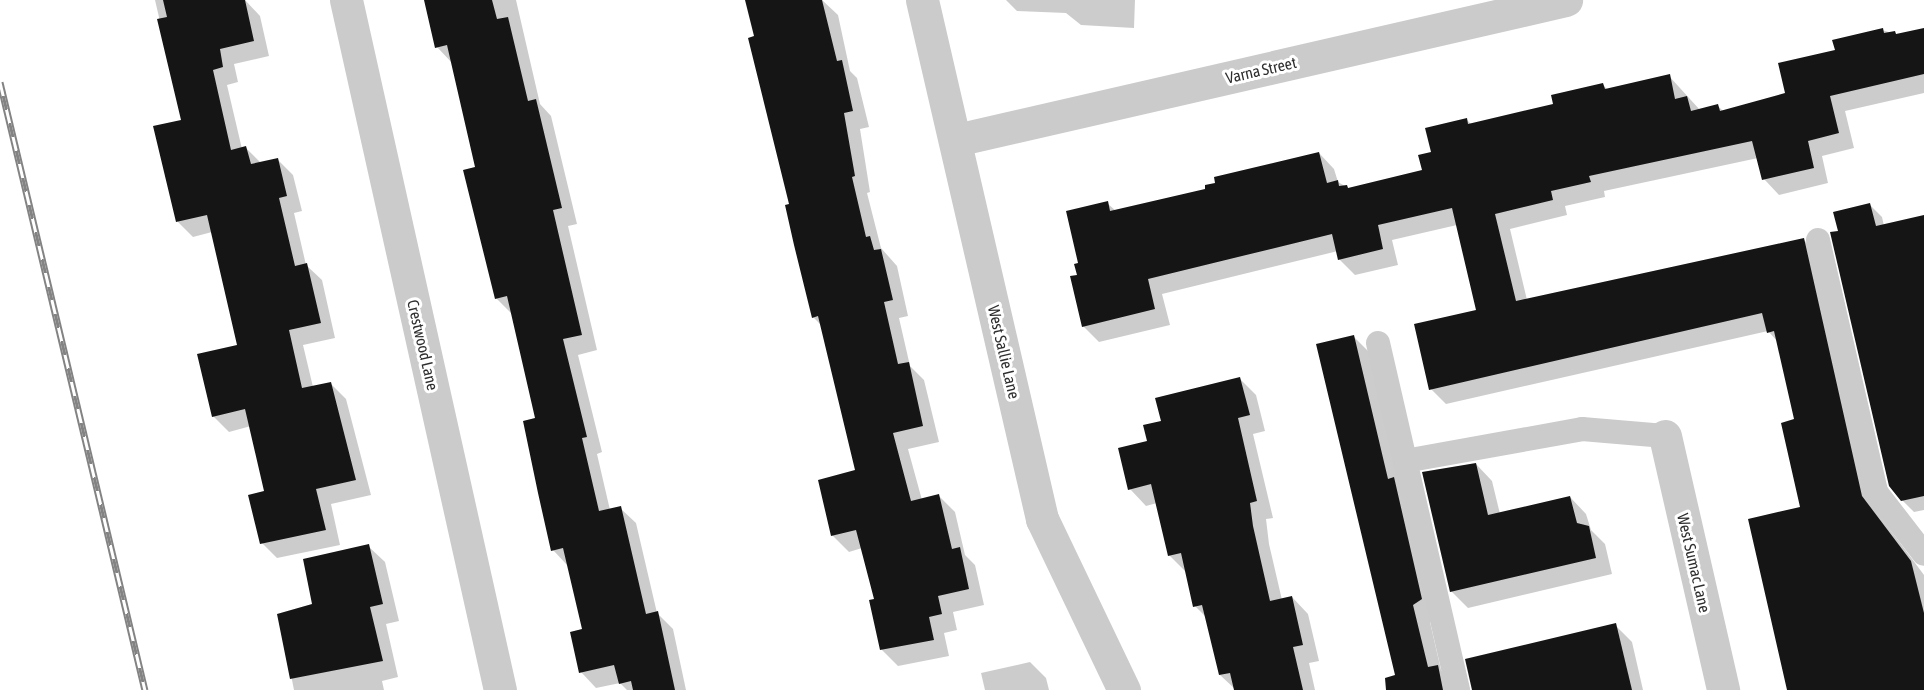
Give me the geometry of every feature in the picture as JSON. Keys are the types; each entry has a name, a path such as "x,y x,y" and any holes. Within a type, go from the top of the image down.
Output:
{"street":[{"name":"Crestwood Lane","path":"346,0 500,690"},
{"name":"West Sallie Lane","path":"922,0 1042,519 1124,690"},
{"name":"Varna Street","path":"956,140 1531,4 1566,0"},
{"name":"West Sumac Lane","path":"1665,436 1716,689"}],"lane":[{"path":"1818,240 1876,492 1924,554"},
{"path":"1378,343 1458,690"},
{"path":"1405,461 1582,429 1665,436"}],"building":[{"path":"163,0 245,0 254,41 220,49 223,67 213,70 231,150 246,146 251,164 278,158 287,196 279,198 295,266 307,263 321,323 289,330 302,388 331,382 356,480 316,489 326,530 260,544 248,495 264,491 245,409 212,417 197,354 237,345 207,215 176,222 153,126 181,120 157,19 167,17"},
{"path":"424,0 492,0 497,19 508,17 528,101 536,99 562,208 553,210 582,335 563,339 587,437 582,438 599,511 621,506 646,614 658,611 675,690 633,690 631,681 619,684 614,665 579,673 570,632 582,629 563,548 551,551 523,421 535,418 507,296 495,299 463,170 475,167 447,45 435,48"},
{"path":"745,0 822,0 837,61 842,60 853,111 844,113 855,176 852,177 866,237 870,236 874,250 881,249 893,300 884,302 898,364 909,362 923,426 893,433 911,501 939,494 952,549 960,547 969,589 938,596 942,614 929,617 934,640 880,650 869,600 874,599 856,530 831,536 818,480 855,470 818,316 812,318 794,245 785,205 789,204 748,38 754,36"},
{"path":"1883,28 1884,33 1895,31 1896,34 1924,28 1924,74 1830,96 1839,133 1808,141 1814,168 1762,180 1752,141 1589,176 1591,182 1551,191 1553,200 1495,214 1516,301 1804,238 1862,496 1911,561 1924,613 1924,690 1787,690 1748,519 1800,507 1781,423 1794,419 1774,331 1767,333 1762,313 1429,390 1414,324 1476,310 1452,208 1378,225 1383,249 1338,260 1332,234 1148,279 1155,309 1082,327 1070,276 1077,275 1074,264 1078,263 1066,211 1108,201 1110,211 1205,189 1205,185 1215,183 1214,177 1319,152 1327,183 1338,180 1339,186 1347,185 1348,188 1422,170 1418,155 1431,152 1425,128 1467,118 1468,124 1553,104 1551,95 1603,83 1605,89 1670,74 1675,99 1687,96 1691,111 1718,104 1720,111 1785,93 1778,63 1835,50 1832,40"},
{"path":"1870,203 1876,226 1924,215 1924,496 1901,501 1889,486 1830,232 1838,231 1833,212"},
{"path":"1354,335 1388,479 1394,477 1422,599 1413,605 1428,667 1438,665 1443,690 1386,690 1385,678 1395,675 1316,344"},
{"path":"1240,377 1250,415 1238,418 1257,501 1250,503 1253,526 1270,601 1292,596 1303,645 1293,647 1303,690 1234,690 1230,673 1219,675 1202,605 1193,607 1181,553 1168,556 1151,484 1128,490 1118,448 1147,441 1143,425 1161,421 1155,398"},
{"path":"1476,463 1488,515 1570,496 1577,523 1589,526 1596,558 1450,592 1422,472"},
{"path":"369,544 383,604 370,607 383,661 290,679 277,614 312,604 303,559"},
{"path":"1616,623 1632,690 1472,690 1465,659"}],"railway":[{"path":"0,82 145,690"}]}
